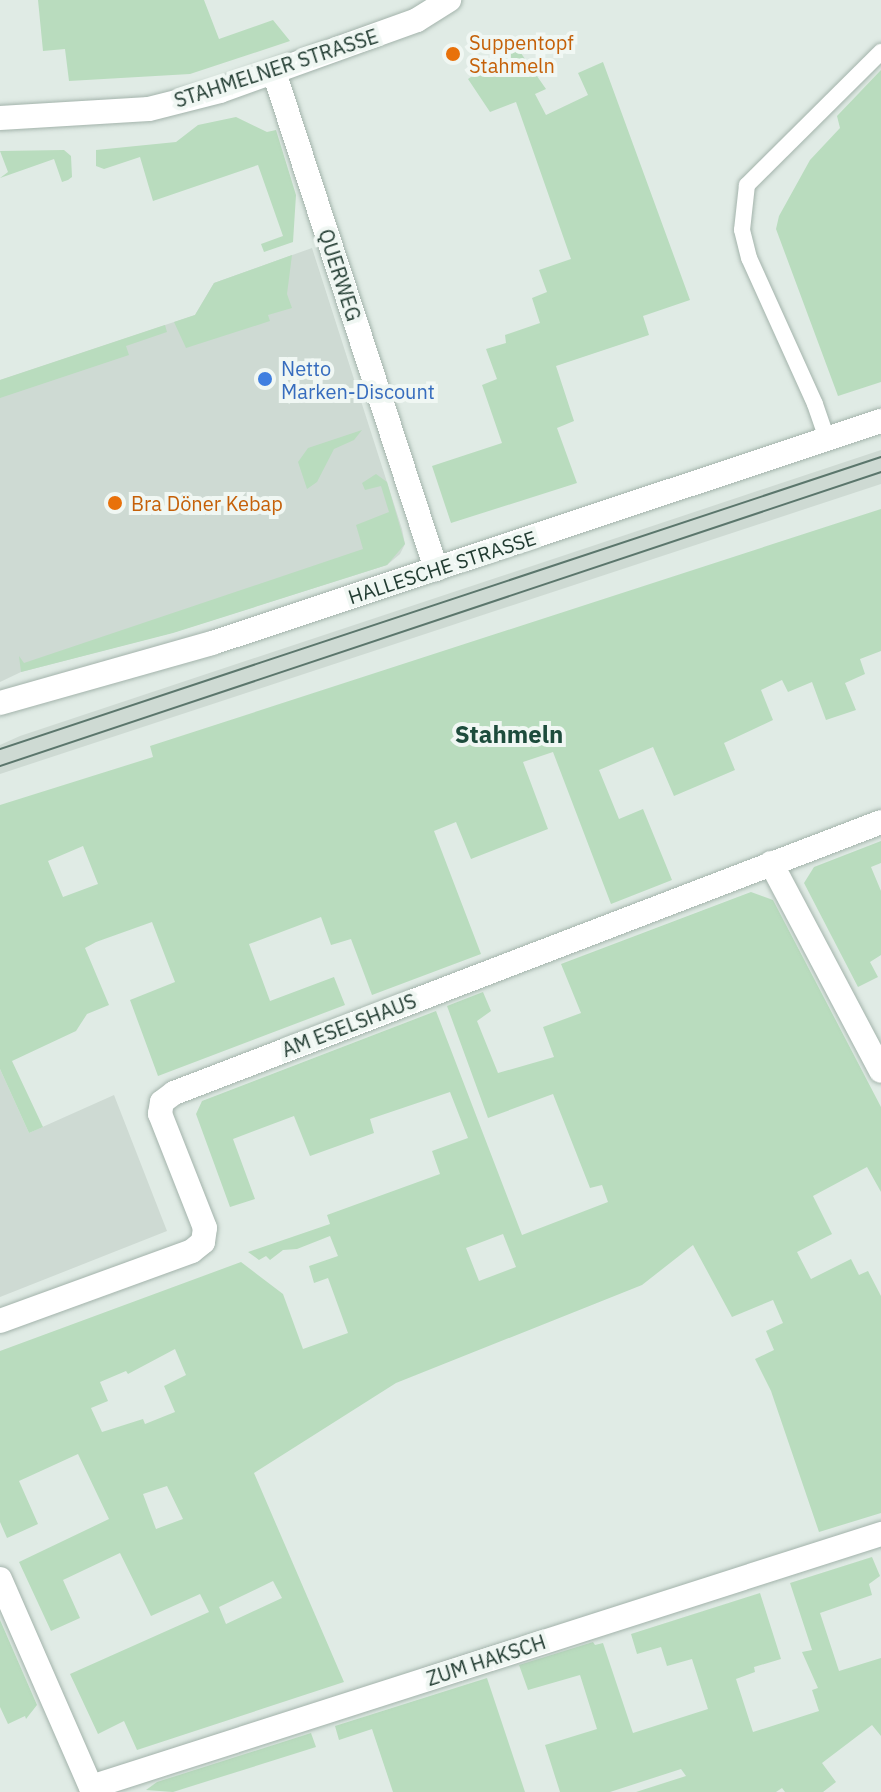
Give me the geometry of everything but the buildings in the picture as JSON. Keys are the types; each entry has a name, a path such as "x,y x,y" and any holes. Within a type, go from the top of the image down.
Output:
{"street":[{"name":"STAHMELNER STRASSE","path":"0,118 149,109 220,91 417,20 449,0"},
{"name":"QUERWEG","path":"274,72 436,569"},
{"name":"HALLESCHE STRASSE","path":"0,703 142,665 881,421"},
{"name":"AM ESELSHAUS","path":"0,1321 192,1251 203,1242 205,1228 160,1114 162,1102 174,1093 881,822"},
{"path":"771,863 881,1071"},
{"name":"ZUM HAKSCH","path":"92,1789 881,1534"},
{"path":"0,1579 92,1789"}],"lane":[{"path":"827,439 815,404 749,258 742,230 747,185 881,52"}],"shaded area":[{"path":"312,248 402,529 405,544 400,554 387,565 175,632 21,672 0,682 0,380 195,315 214,283"},
{"path":"881,450 881,484 0,774 0,745 20,736"},
{"path":"0,1069 29,1133 114,1095 167,1231 0,1297"}],"green space":[{"path":"38,0 204,0 219,39 273,20 290,41 190,74 69,81 65,49 43,51"},
{"path":"516,46 546,89 535,94 546,115 588,95 578,73 603,62 690,300 643,316 649,335 556,366 574,421 557,428 577,483 451,523 432,466 502,443 482,385 497,379 486,349 506,343 505,335 540,323 532,298 547,292 539,270 571,259 516,102 490,112 468,79"},
{"path":"881,70 881,382 838,396 776,229 779,216 810,160 840,128 837,116"},
{"path":"236,117 267,132 276,130 296,195 293,242 264,252 261,244 283,236 258,165 153,201 140,157 104,169 96,166 96,150 176,142 198,125"},
{"path":"64,150 71,156 72,177 68,180 62,182 54,159 0,178 8,172 0,151"},
{"path":"292,255 287,294 292,308 268,315 270,321 186,348 174,322 195,315 214,283"},
{"path":"165,325 167,332 126,346 129,355 0,398 0,380"},
{"path":"362,430 354,440 334,449 317,482 307,489 298,462 308,448"},
{"path":"376,474 387,482 405,544 387,565 173,633 21,672 19,656 24,663 363,549 356,525 389,512 381,486 365,490 362,483"},
{"path":"881,509 881,651 860,659 865,674 845,683 856,710 826,720 812,682 788,692 782,680 761,690 773,720 724,743 735,770 674,796 653,747 599,770 619,819 643,809 672,880 611,904 553,752 523,762 548,829 471,859 456,822 434,831 481,954 372,995 351,939 331,945 321,917 249,944 270,1001 334,977 345,1005 158,1076 130,1000 175,982 152,922 96,942 85,948 109,1005 87,1014 76,1031 12,1061 43,1127 29,1133 0,1069 0,805 153,757 150,746","holes":["83,846 98,884 63,897 48,861"]},
{"path":"881,841 881,863 871,867 881,891 881,955 870,962 878,977 858,987 804,883 814,867"},
{"path":"751,892 773,900 881,1107 881,1192 867,1167 813,1196 832,1234 797,1252 811,1279 851,1259 859,1275 868,1271 881,1296 881,1513 819,1532 771,1391 755,1359 774,1350 766,1331 783,1323 773,1300 732,1317 693,1245 642,1285 396,1383 254,1473 344,1682 137,1750 124,1721 98,1734 70,1674 209,1612 200,1594 151,1616 120,1553 63,1580 80,1618 51,1631 19,1562 109,1519 78,1454 19,1481 38,1524 7,1538 0,1522 0,1351 241,1262 283,1294 303,1349 348,1333 328,1278 314,1283 309,1266 338,1256 330,1236 297,1249 283,1250 270,1260 266,1256 259,1260 248,1252 330,1224 327,1215 440,1174 432,1151 468,1138 450,1092 370,1119 374,1133 310,1156 294,1116 233,1139 255,1199 230,1207 196,1114 202,1101 436,1011 522,1235 608,1202 602,1185 590,1188 553,1094 488,1118 447,1006 483,992 491,1011 477,1021 498,1073 554,1057 543,1027 581,1013 561,964","holes":["503,1234 516,1267 479,1281 466,1248","175,1349 186,1375 164,1386 175,1412 145,1424 143,1419 102,1432 91,1408 108,1401 100,1382 126,1371 128,1374","167,1486 183,1519 156,1529 143,1494","273,1581 282,1598 226,1624 219,1607"]},
{"path":"872,1557 880,1576 869,1584 872,1595 820,1613 839,1671 881,1658 881,1736 872,1725 822,1763 836,1782 823,1792 785,1792 782,1788 776,1792 636,1792 686,1776 681,1769 610,1792 560,1792 545,1745 597,1729 580,1675 528,1690 519,1665 593,1642 595,1645 603,1643 633,1733 708,1709 692,1659 667,1666 661,1647 637,1654 631,1634 760,1593 781,1659 754,1667 755,1672 736,1679 753,1732 819,1711 812,1690 818,1688 802,1652 812,1650 790,1583"},
{"path":"0,1620 37,1705 26,1719 25,1716 8,1724 0,1707"},
{"path":"487,1678 525,1792 393,1792 372,1729 339,1740 335,1726"},
{"path":"311,1733 316,1747 173,1792 146,1790 157,1782"}],"tram line":[{"path":"0,749 881,457"},
{"path":"0,766 881,472"}],"place":[{"name":"Suppentopf Stahmeln","path":"453,54"},
{"name":"Netto Marken-Discount","path":"265,379"},
{"name":"Bra Döner Kebap","path":"115,503"}],"district":[{"name":"Stahmeln","path":"509,735"}]}
